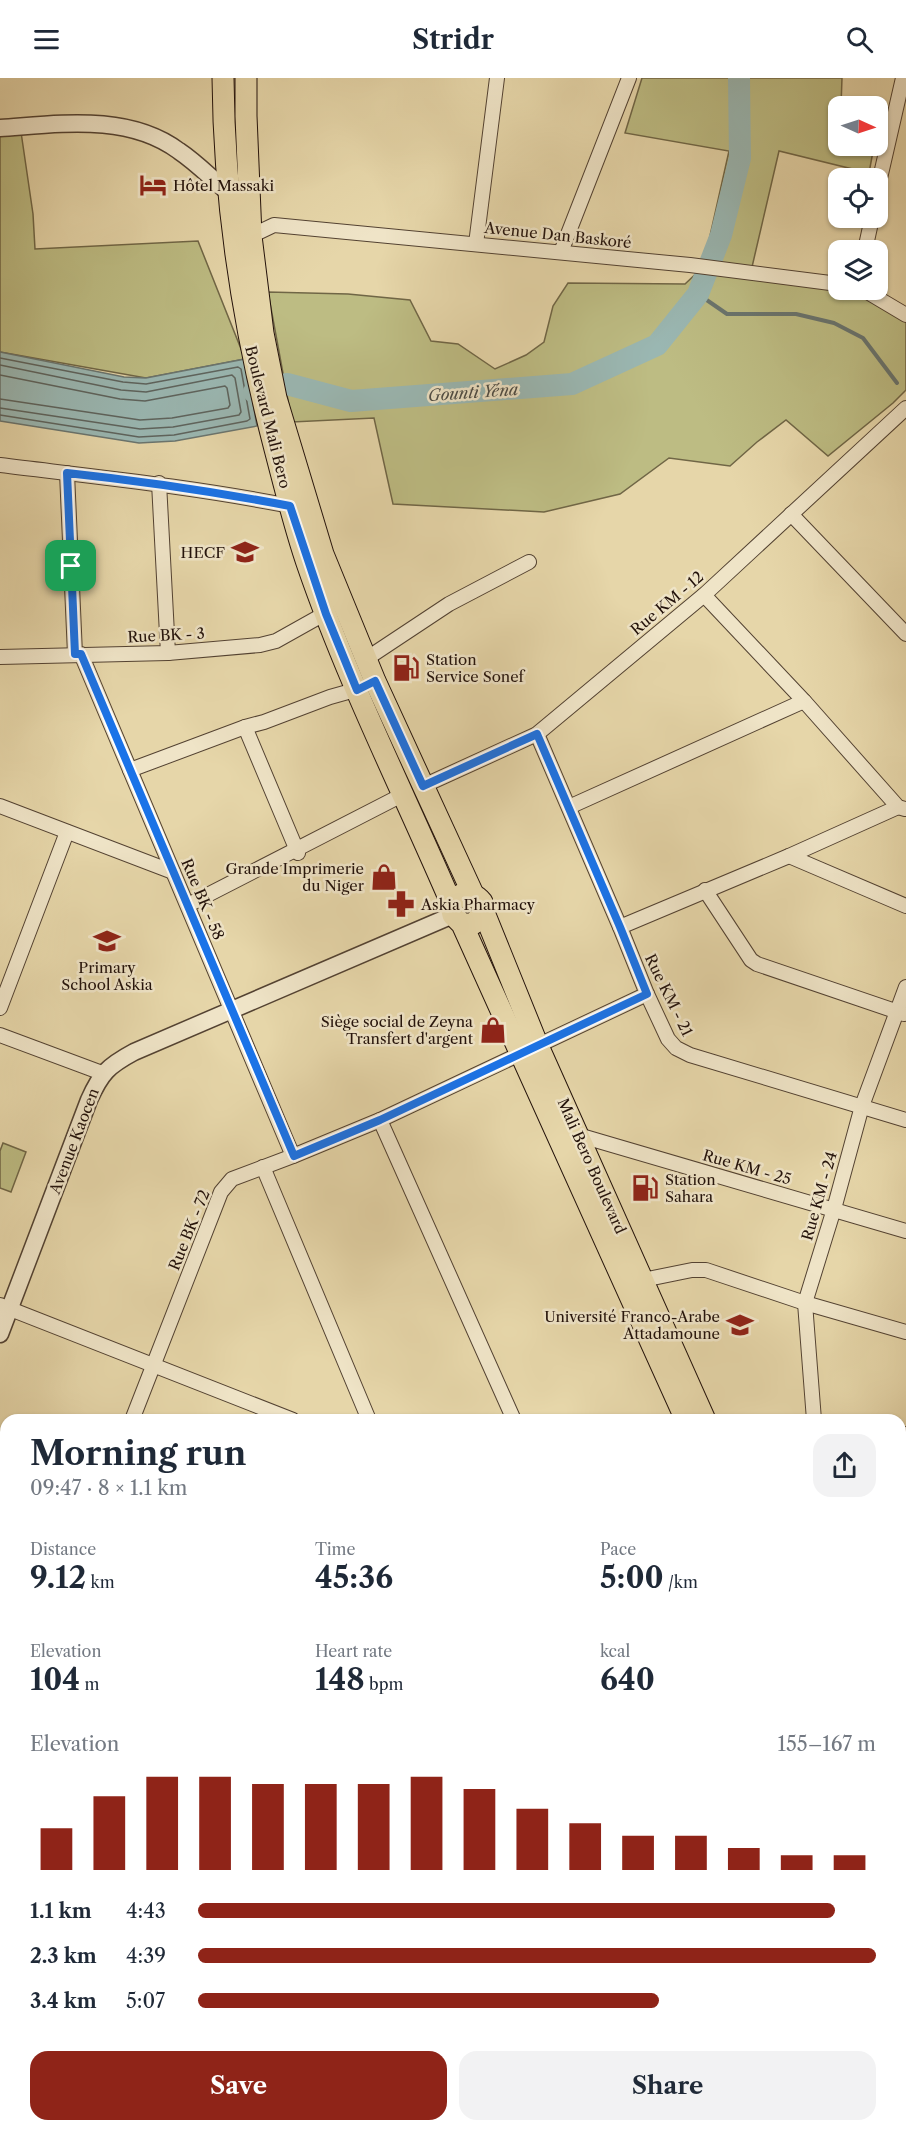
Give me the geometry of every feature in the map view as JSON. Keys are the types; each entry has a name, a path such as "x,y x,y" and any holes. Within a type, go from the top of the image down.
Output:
{"main road":[{"name":"Boulevard Mali Bero","path":"223,78 223,116 229,193 239,280 269,399 290,506 326,614 366,686 413,790 456,915"},
{"name":"Boulevard Mali Bero","path":"246,78 249,213 263,333 263,373"},
{"name":"Boulevard Mali Bero","path":"269,399 323,554 366,659 366,686"},
{"name":"Boulevard Mali Bero","path":"413,790 478,902"},
{"path":"462,894 478,902 482,915 476,922 456,915 456,897 462,894"},
{"name":"Mali Bero Boulevard","path":"478,902 529,1050 596,1200 687,1414"},
{"name":"Mali Bero Boulevard","path":"456,915 578,1136 596,1200"},
{"name":"Mali Bero Boulevard","path":"609,1231 643,1280 687,1414"}],"street":[{"path":"476,244 497,78"},
{"path":"561,252 629,78"},
{"path":"882,168 903,78"},
{"path":"0,128 87,123 138,130 178,150 229,193"},
{"name":"Avenue Dan Baskoré","path":"249,213 262,217 274,225 690,265 828,283"},
{"path":"251,236 274,225"},
{"path":"881,300 906,315"},
{"name":"Rue KM - 12","path":"188,904 297,851 413,790 537,734 704,595 791,514 903,417"},
{"path":"0,465 159,483 290,506"},
{"name":"Rue BK - 58","path":"67,473 78,654 188,904 294,1156"},
{"path":"159,483 168,653"},
{"path":"791,514 906,634"},
{"path":"366,659 449,604 529,562"},
{"path":"620,927 902,808 704,595"},
{"name":"Rue BK - 3","path":"0,657 168,653 268,644 326,614"},
{"path":"130,770 245,727 366,686"},
{"path":"569,807 804,700"},
{"path":"245,727 297,851"},
{"name":"Rue KM - 21","path":"537,734 647,994 668,1039 676,1048 690,1055 906,1120"},
{"path":"0,806 173,872"},
{"path":"0,1008 67,832"},
{"path":"789,856 906,906"},
{"path":"705,890 751,960 902,1013"},
{"name":"Avenue Kaocen","path":"0,1334 5,1307 102,1073 135,1052 231,1009 456,915"},
{"name":"Rue KM - 24","path":"814,1414 805,1303 862,1107 902,1013 906,987"},
{"name":"Rue BK - 72","path":"134,1414 221,1192 232,1179 380,1120 647,994"},
{"path":"0,1035 102,1073"},
{"path":"380,1120 511,1414"},
{"name":"Rue KM - 25","path":"578,1136 906,1231"},
{"path":"263,1167 366,1414"},
{"path":"643,1280 692,1270 706,1270 805,1303 906,1332"},
{"path":"5,1307 265,1414"}],"shaded area":[{"path":"642,78 842,78 841,96 828,96 828,156 872,156 870,168 849,168 779,151 752,267 828,287 828,300 875,300 906,320 906,390 828,456 786,420 730,466 669,458 620,494 544,512 393,504 374,418 292,422 268,292 348,294 410,300 431,341 458,344 495,369 526,355 544,342 553,306 568,283 685,284 703,267 729,151 625,133"},
{"path":"21,132 33,214 35,249 198,241 245,359 146,378 0,352 0,133"},
{"path":"3,1143 26,1152 11,1192 0,1188 0,1151"}],"water":[{"path":"0,352 124,377 146,378 245,359 257,426 175,441 139,443 0,421"}],"waterway":[{"name":"Gounti Yéna","path":"254,392 287,384 351,401 572,384 657,345 698,294 721,235 740,158 739,78"},
{"path":"698,294 727,314 796,314 834,323 863,338 897,383"}],"place":[{"name":"Hôtel Massaki","path":"153,185"},
{"name":"HECF","path":"245,552"},
{"name":"Station Service Sonef","path":"406,668"},
{"name":"Grande Imprimerie du Niger","path":"384,877"},
{"name":"Askia Pharmacy","path":"401,904"},
{"name":"Primary School Askia","path":"107,941"},
{"name":"Siège social de Zeyna Transfert d'argent","path":"493,1030"},
{"name":"Station Sahara","path":"645,1188"},
{"name":"Université Franco-Arabe Attadamoune","path":"740,1325"}],"route":[{"path":"67,473 159,483 290,506 307,562 357,690 375,681 423,786 537,734 647,994 380,1120 294,1156 81,654 75,654 71,566 67,473"}]}
